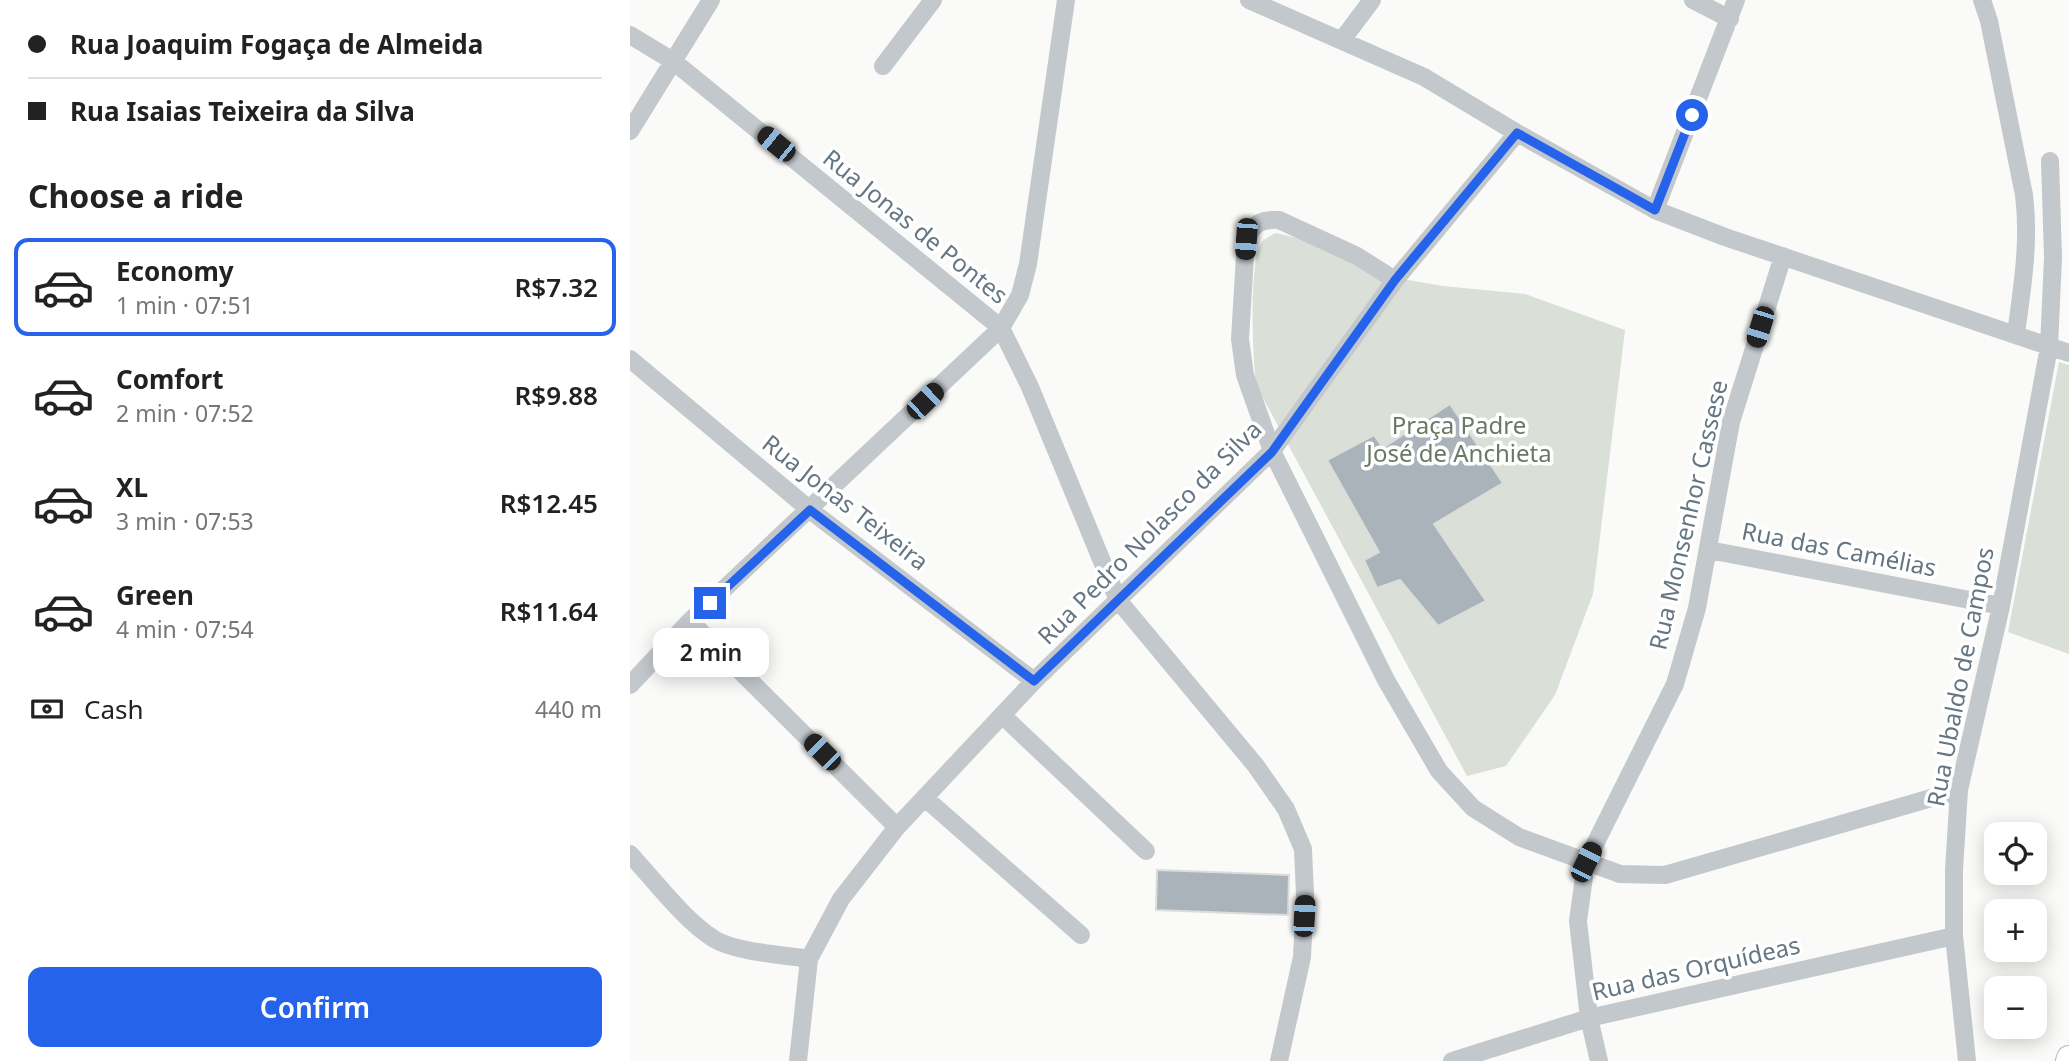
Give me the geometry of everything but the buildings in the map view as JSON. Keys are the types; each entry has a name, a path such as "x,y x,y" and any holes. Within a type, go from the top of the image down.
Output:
{"street":[{"path":"630,131 711,0"},
{"path":"883,66 933,0"},
{"path":"630,685 690,621 1001,328 1020,295 1028,264 1066,0"},
{"path":"1249,0 1424,77 1517,133 1655,210 1725,237 2069,353"},
{"path":"1342,40 1372,0"},
{"path":"1693,0 1730,19"},
{"path":"1655,210 1736,0"},
{"path":"1982,0 1989,21 2027,220 2027,251 2016,334"},
{"name":"Rua Jonas de Pontes","path":"630,35 673,61 1001,328 1030,387 1118,600 1256,766 1286,809 1303,849 1305,895 1302,957 1279,1061"},
{"name":"Rua Pedro Nolasco da Silva","path":"809,959 841,899 897,827 1034,681 1272,452 1395,280 1517,133"},
{"name":"Rua Ubaldo de Campos","path":"1968,1061 1954,936 1954,870 1959,790 2001,606 2049,347 2053,257 2050,161"},
{"path":"1395,280 1357,256 1279,220 1265,219 1253,225 1246,239 1240,339 1245,375 1272,452 1385,680 1439,771 1473,808 1519,837 1620,874 1665,875 1959,790"},
{"name":"Rua Monsenhor Cassese","path":"1599,1061 1589,1018 1578,921 1586,862 1675,684 1697,608 1731,422 1783,256"},
{"name":"Rua Jonas Teixeira","path":"630,359 810,510 1034,681"},
{"name":"Rua das Camélias","path":"1709,550 2001,606"},
{"path":"690,621 897,827"},
{"path":"1003,716 1146,851"},
{"path":"925,798 1081,935"},
{"path":"630,854 690,919 715,940 750,951 809,959 798,1061"},
{"name":"Rua das Orquídeas","path":"1452,1061 1589,1018 1954,936"}],"green space":[{"name":"Praça Padre José de Anchieta","path":"1276,233 1297,238 1408,280 1525,294 1625,330 1593,594 1555,695 1506,766 1467,776 1256,385 1253,310 1255,268 1262,242"},
{"path":"2059,362 2069,365 2069,654 2008,632"}],"route":[{"path":"710,603 810,510 1034,681 1272,452 1395,280 1517,133 1655,210 1692,115"}]}
